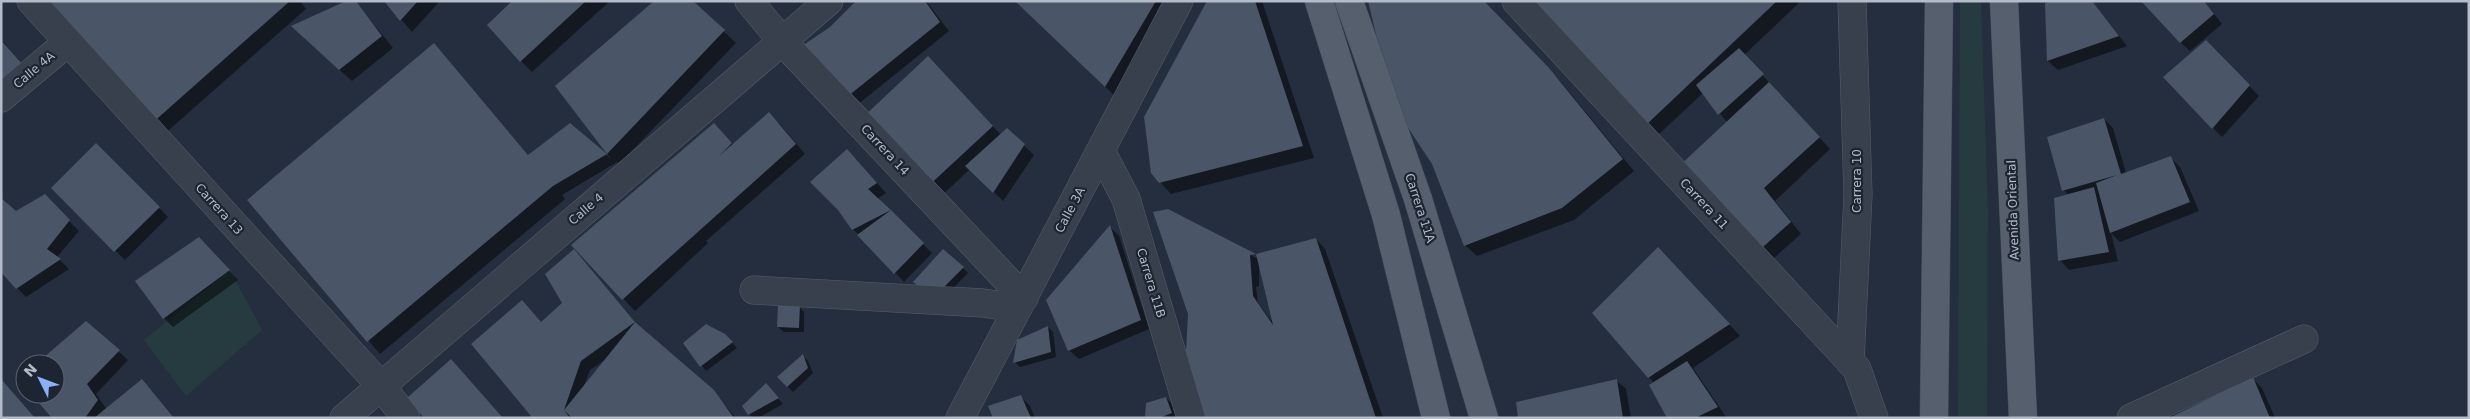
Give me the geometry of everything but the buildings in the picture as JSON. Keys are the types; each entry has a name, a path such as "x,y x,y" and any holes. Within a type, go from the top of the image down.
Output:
{"main road":[{"path":"1319,1 1386,215 1436,418"},
{"name":"Carrera 11A","path":"1349,1 1418,199 1484,418"},
{"path":"1934,418 1939,1"},
{"name":"Avenida Oriental","path":"2004,1 2022,418"}],"street":[{"name":"Carrera 13","path":"31,1 381,386 406,418"},
{"name":"Carrera 14","path":"749,1 782,41 1021,303"},
{"name":"Calle 4","path":"344,418 828,1"},
{"name":"Calle 3A","path":"966,413 1021,303 1179,1"},
{"name":"Carrera 11","path":"1516,1 1857,368 1874,418"},
{"name":"Carrera 10","path":"1850,362 1858,195 1852,1"},
{"name":"Calle 4A","path":"1,98 68,42"},
{"name":"Carrera 11B","path":"1101,151 1126,198 1191,418"},
{"path":"754,290 983,303 1021,303"},
{"path":"2132,418 2166,410 2304,339"}],"green space":[{"path":"1960,1 1981,1 1988,211 1987,418 1958,418"},
{"path":"230,270 262,330 186,396 144,340"}]}
